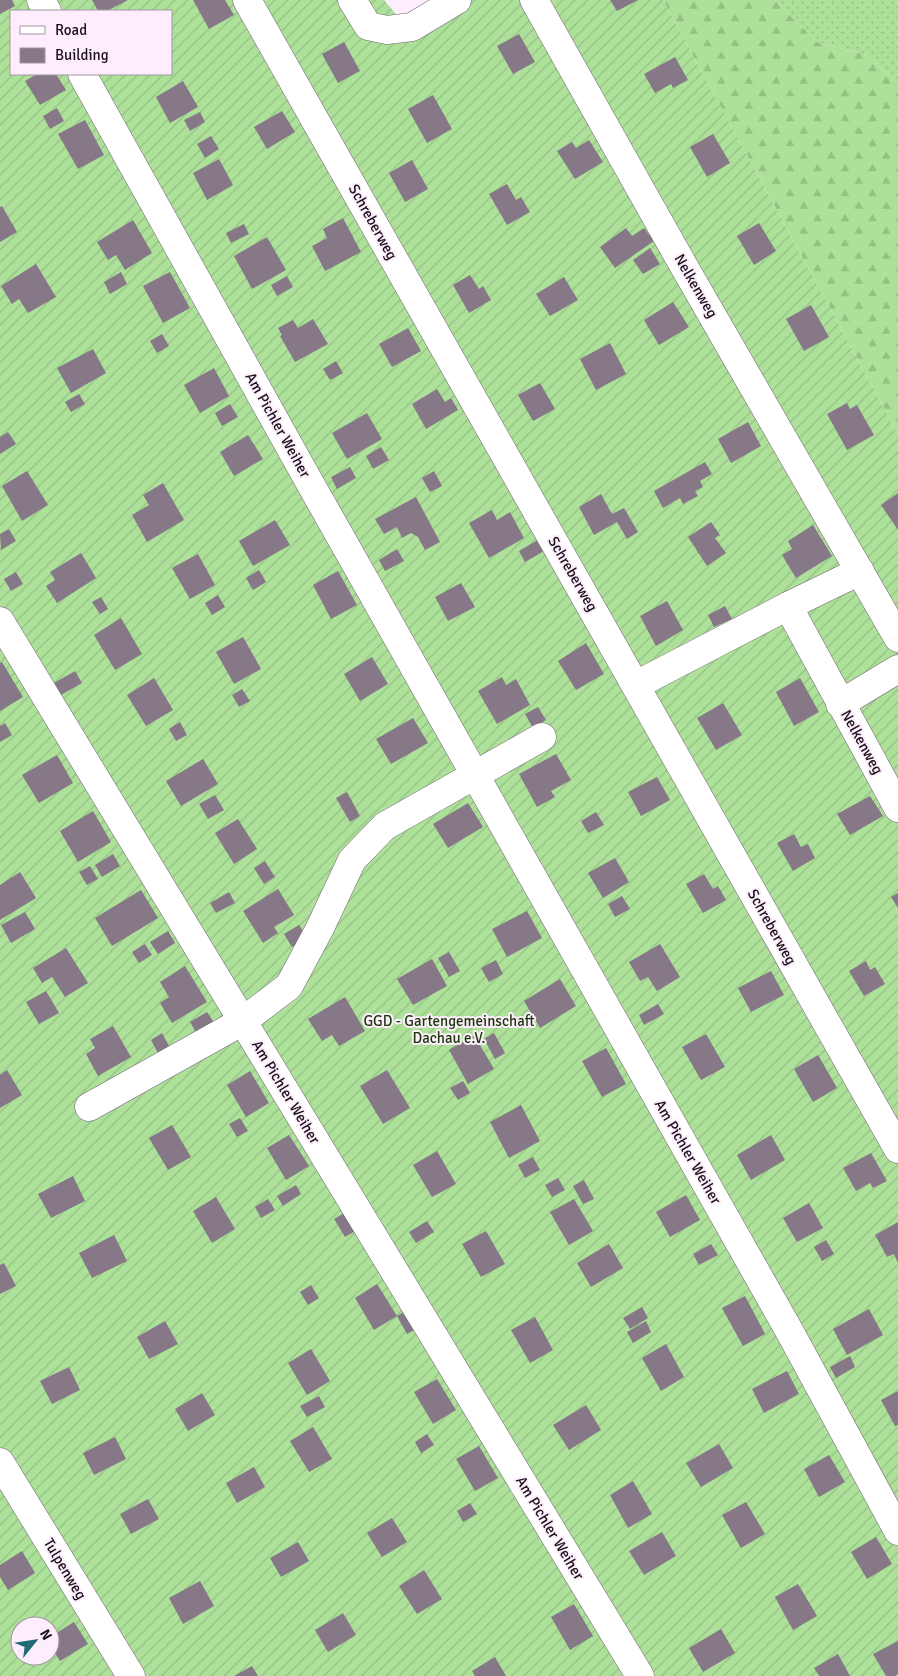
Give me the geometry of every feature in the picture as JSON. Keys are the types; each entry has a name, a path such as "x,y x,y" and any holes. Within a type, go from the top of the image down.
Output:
{"street":[{"path":"352,0 368,26 387,30 412,27 457,0"},
{"name":"Nelkenweg","path":"534,0 682,263 898,638"},
{"name":"Schreberweg","path":"250,1 898,1149"},
{"name":"Am Pichler Weiher","path":"83,75 311,485 791,1334 898,1531"},
{"path":"636,685 860,571"},
{"name":"Nelkenweg","path":"788,606 898,808"},
{"name":"Am Pichler Weiher","path":"0,621 640,1676"},
{"name":"Nelkenweg","path":"840,704 898,669"},
{"path":"89,1107 243,1021 289,986 320,928 352,860 385,826 542,737"},
{"name":"Tulpenweg","path":"0,1462 131,1676"}],"green space":[{"name":"GGD - Gartengemeinschaft Dachau e.V.","path":"0,0 384,0 401,20 435,0 663,0 898,434 898,1676 0,1676"},
{"path":"663,0 775,0 817,42 867,55 898,84 898,434"},
{"path":"775,0 898,0 898,84 867,55 817,42"}],"building":[{"path":"0,0 12,0 15,6 0,14"},
{"path":"92,0 128,0 109,10 97,10"},
{"path":"193,0 225,0 234,15 209,29"},
{"path":"610,0 638,0 617,11"},
{"path":"519,34 535,62 513,74 497,46"},
{"path":"344,42 360,71 338,83 322,54"},
{"path":"675,57 688,80 673,88 671,84 655,93 644,74"},
{"path":"35,75 57,75 66,90 40,105 25,81"},
{"path":"183,81 198,107 170,123 156,97"},
{"path":"433,95 452,129 427,143 408,109"},
{"path":"57,108 64,121 50,129 43,116"},
{"path":"282,111 295,132 267,149 254,127"},
{"path":"200,112 205,122 190,131 184,120"},
{"path":"85,120 104,155 78,169 58,134"},
{"path":"713,134 730,163 707,177 690,147"},
{"path":"211,136 219,149 205,158 197,144"},
{"path":"589,140 603,162 575,179 557,151 572,142 576,148"},
{"path":"219,159 233,185 207,200 193,173"},
{"path":"412,160 428,189 405,202 389,173"},
{"path":"507,184 516,200 521,197 530,212 507,225 489,194"},
{"path":"2,206 17,232 0,242 0,207"},
{"path":"343,218 361,252 325,271 312,246 327,238 323,229"},
{"path":"133,220 152,253 125,270 116,255 108,260 97,242"},
{"path":"759,223 776,251 754,265 737,236"},
{"path":"244,224 249,234 231,243 226,233"},
{"path":"626,228 632,236 644,228 654,241 615,268 600,247"},
{"path":"267,237 286,270 252,289 234,256"},
{"path":"650,248 660,264 643,274 633,260"},
{"path":"36,264 56,297 28,313 19,299 12,304 1,286"},
{"path":"121,272 127,284 110,294 104,282"},
{"path":"170,272 190,308 163,323 143,286"},
{"path":"470,275 479,289 483,286 491,300 469,313 453,285"},
{"path":"287,276 293,287 277,296 271,285"},
{"path":"564,277 578,300 550,316 536,294"},
{"path":"673,302 689,327 659,345 644,320"},
{"path":"811,305 829,337 804,351 786,319"},
{"path":"313,319 328,344 295,362 280,336 282,335 278,328 293,320 298,328"},
{"path":"408,328 421,351 392,367 379,344"},
{"path":"162,334 169,346 157,353 150,341"},
{"path":"610,343 626,374 596,390 580,359"},
{"path":"93,349 106,373 71,393 57,368"},
{"path":"336,361 343,373 330,380 323,369"},
{"path":"214,368 229,396 200,413 184,385"},
{"path":"540,383 555,409 533,421 518,395"},
{"path":"437,389 445,402 451,398 458,410 426,429 412,404"},
{"path":"79,394 85,404 71,412 65,402"},
{"path":"847,403 850,409 857,405 874,435 847,450 827,414"},
{"path":"230,404 238,417 222,426 215,413"},
{"path":"367,413 382,439 347,459 332,433"},
{"path":"748,422 761,446 731,463 718,439"},
{"path":"8,432 16,444 0,454 0,437"},
{"path":"248,435 263,459 234,476 220,452"},
{"path":"381,447 389,460 373,469 366,456"},
{"path":"705,462 712,474 700,481 703,487 695,491 698,496 683,504 680,498 663,508 654,491"},
{"path":"350,467 356,478 337,489 331,477"},
{"path":"27,471 48,505 22,521 2,486"},
{"path":"434,471 442,486 430,492 422,478"},
{"path":"163,483 184,520 147,542 132,515 149,505 143,495"},
{"path":"898,493 898,530 881,505"},
{"path":"601,494 612,514 624,508 638,532 627,539 617,522 594,535 579,507"},
{"path":"416,497 440,542 425,550 418,537 411,533 402,538 397,527 384,534 375,519"},
{"path":"492,510 497,520 510,512 524,538 489,558 469,523"},
{"path":"275,520 290,545 253,566 239,541"},
{"path":"711,522 720,535 715,538 726,553 707,566 688,537"},
{"path":"813,525 832,556 796,578 782,555 792,549 788,541"},
{"path":"9,529 16,541 1,550 0,534"},
{"path":"538,540 544,551 525,562 519,551"},
{"path":"397,549 404,561 385,571 379,560"},
{"path":"81,553 96,578 57,603 46,586 55,580 50,572"},
{"path":"198,554 215,585 190,599 172,568"},
{"path":"259,570 266,582 253,590 246,578"},
{"path":"338,571 357,605 331,619 313,585"},
{"path":"16,572 23,584 11,591 4,579"},
{"path":"461,583 475,607 448,621 435,597"},
{"path":"218,595 225,607 212,615 205,603"},
{"path":"101,597 108,609 100,614 92,602"},
{"path":"667,601 683,630 656,646 640,616"},
{"path":"725,606 732,619 714,627 708,615"},
{"path":"121,618 142,654 115,670 94,635"},
{"path":"243,637 261,669 234,684 216,652"},
{"path":"586,643 604,674 576,690 558,661"},
{"path":"372,657 388,684 360,701 344,674"},
{"path":"2,662 23,697 0,711 0,663"},
{"path":"75,671 82,683 61,695 54,683"},
{"path":"502,677 506,685 516,679 530,705 497,724 478,691"},
{"path":"154,678 173,710 146,726 127,695"},
{"path":"800,678 819,712 794,726 776,692"},
{"path":"242,689 250,701 239,707 232,695"},
{"path":"723,703 742,735 716,750 697,718"},
{"path":"538,707 546,720 533,728 525,714"},
{"path":"413,718 428,743 391,764 376,739"},
{"path":"180,722 187,735 176,741 169,729"},
{"path":"5,723 12,735 0,742 0,726"},
{"path":"556,754 571,780 551,791 555,797 537,807 519,774"},
{"path":"57,755 73,783 39,803 22,775"},
{"path":"203,759 218,784 181,806 166,781"},
{"path":"657,777 670,800 641,816 628,792"},
{"path":"347,792 360,816 350,822 336,798"},
{"path":"215,795 224,810 208,819 199,804"},
{"path":"870,796 883,816 850,835 837,814"},
{"path":"468,803 483,827 448,848 433,824"},
{"path":"93,811 111,842 78,862 60,831"},
{"path":"596,812 604,825 588,833 581,821"},
{"path":"238,819 257,849 234,864 215,833"},
{"path":"794,834 801,847 808,844 815,858 793,871 777,843"},
{"path":"113,854 120,866 102,877 95,865"},
{"path":"615,858 629,882 603,898 588,873"},
{"path":"265,861 275,877 264,884 254,868"},
{"path":"90,866 98,879 87,885 79,872"},
{"path":"20,872 36,898 0,920 0,885"},
{"path":"704,874 713,889 718,886 726,900 703,913 686,884"},
{"path":"278,889 294,915 274,927 278,933 263,943 243,911"},
{"path":"141,890 158,918 112,946 95,918"},
{"path":"229,892 235,903 216,913 210,903"},
{"path":"898,893 898,908 891,897"},
{"path":"622,896 630,909 615,917 608,904"},
{"path":"527,911 542,938 507,957 492,929"},
{"path":"25,912 35,929 11,943 1,925"},
{"path":"299,925 307,937 292,947 284,934"},
{"path":"168,931 175,943 158,954 150,942"},
{"path":"145,944 152,955 139,963 132,952"},
{"path":"660,944 680,977 657,991 648,977 640,981 629,962"},
{"path":"66,948 88,983 65,997 52,977 42,983 33,968"},
{"path":"449,952 460,971 449,977 438,958"},
{"path":"432,959 447,986 413,1005 397,979"},
{"path":"496,960 503,974 489,982 481,968"},
{"path":"866,961 870,970 875,967 885,984 864,996 849,971"},
{"path":"185,966 207,1002 172,1023 160,1003 169,997 160,982"},
{"path":"771,971 784,995 751,1012 738,988"},
{"path":"560,979 576,1006 540,1028 524,1001"},
{"path":"46,991 59,1013 39,1024 26,1002"},
{"path":"345,997 365,1031 339,1046 332,1035 322,1041 308,1019"},
{"path":"658,1004 664,1014 644,1025 639,1015"},
{"path":"207,1012 215,1024 197,1034 190,1022"},
{"path":"113,1026 131,1057 98,1076 86,1054 95,1048 90,1039"},
{"path":"162,1033 169,1046 158,1053 151,1040"},
{"path":"494,1033 505,1053 495,1059 484,1039"},
{"path":"706,1034 725,1067 701,1080 682,1047"},
{"path":"474,1035 494,1069 468,1084 449,1050"},
{"path":"606,1048 626,1084 602,1097 582,1061"},
{"path":"818,1055 837,1088 813,1102 794,1069"},
{"path":"7,1070 22,1095 0,1108 0,1075"},
{"path":"387,1070 410,1108 383,1124 360,1086"},
{"path":"250,1071 269,1103 246,1117 227,1085"},
{"path":"463,1081 470,1093 458,1100 450,1088"},
{"path":"521,1105 540,1141 509,1158 490,1122"},
{"path":"240,1118 248,1131 237,1137 229,1124"},
{"path":"172,1125 191,1157 168,1170 149,1138"},
{"path":"289,1135 309,1166 286,1180 267,1148"},
{"path":"771,1135 785,1160 751,1180 737,1155"},
{"path":"437,1151 456,1184 432,1197 413,1165"},
{"path":"871,1153 887,1181 873,1188 870,1183 856,1191 843,1168"},
{"path":"533,1157 540,1170 525,1178 518,1165"},
{"path":"73,1176 85,1201 51,1218 38,1194"},
{"path":"558,1178 565,1190 552,1197 545,1185"},
{"path":"584,1180 594,1199 583,1204 573,1186"},
{"path":"296,1185 301,1194 283,1206 277,1196"},
{"path":"686,1195 700,1220 670,1237 656,1212"},
{"path":"216,1197 235,1229 212,1243 193,1211"},
{"path":"268,1199 275,1210 261,1218 255,1207"},
{"path":"574,1199 593,1231 569,1245 550,1212"},
{"path":"809,1203 823,1228 797,1242 783,1218"},
{"path":"346,1212 357,1230 345,1237 334,1219"},
{"path":"427,1221 434,1232 416,1243 409,1232"},
{"path":"898,1222 898,1263 894,1254 887,1257 875,1235"},
{"path":"486,1231 505,1264 481,1277 462,1244"},
{"path":"114,1235 127,1261 92,1278 79,1253"},
{"path":"826,1240 834,1254 822,1261 814,1247"},
{"path":"609,1244 623,1268 591,1287 577,1263"},
{"path":"711,1244 718,1255 699,1265 693,1254"},
{"path":"4,1263 16,1286 0,1294 0,1265"},
{"path":"377,1284 397,1316 374,1330 355,1298"},
{"path":"311,1285 319,1298 308,1305 300,1292"},
{"path":"745,1296 765,1334 743,1346 722,1308"},
{"path":"642,1307 648,1318 630,1329 623,1318"},
{"path":"869,1309 883,1335 847,1355 833,1329"},
{"path":"408,1310 418,1328 407,1334 397,1316"},
{"path":"535,1317 553,1350 530,1363 511,1330"},
{"path":"165,1321 178,1344 149,1359 137,1337"},
{"path":"646,1321 651,1332 633,1343 627,1332"},
{"path":"666,1344 684,1377 661,1391 642,1358"},
{"path":"311,1349 330,1381 307,1395 288,1363"},
{"path":"850,1356 855,1367 836,1378 830,1367"},
{"path":"69,1367 80,1390 52,1404 40,1381"},
{"path":"787,1371 799,1394 764,1413 752,1389"},
{"path":"437,1379 456,1410 433,1424 414,1392"},
{"path":"898,1391 898,1425 895,1426 881,1400"},
{"path":"202,1393 215,1415 188,1431 175,1409"},
{"path":"319,1396 325,1407 307,1417 300,1406"},
{"path":"586,1405 601,1430 569,1450 553,1425"},
{"path":"313,1427 332,1459 309,1472 290,1441"},
{"path":"427,1434 434,1445 421,1453 415,1442"},
{"path":"115,1437 126,1459 94,1475 83,1453"},
{"path":"719,1444 733,1468 701,1487 686,1463"},
{"path":"479,1446 498,1478 475,1491 456,1459"},
{"path":"829,1455 845,1482 819,1497 804,1469"},
{"path":"254,1467 265,1487 237,1503 226,1483"},
{"path":"633,1481 652,1514 628,1528 610,1495"},
{"path":"148,1499 159,1519 131,1534 120,1514"},
{"path":"746,1502 765,1534 741,1548 722,1515"},
{"path":"470,1503 477,1514 463,1522 457,1511"},
{"path":"392,1518 407,1542 382,1557 367,1533"},
{"path":"662,1532 676,1556 644,1575 629,1551"},
{"path":"876,1537 892,1564 867,1579 851,1552"},
{"path":"298,1542 309,1561 281,1577 270,1558"},
{"path":"22,1551 35,1573 8,1590 0,1577 0,1565"},
{"path":"424,1570 442,1599 417,1614 399,1586"},
{"path":"200,1581 214,1606 183,1624 169,1598"},
{"path":"798,1584 817,1616 793,1630 775,1597"},
{"path":"574,1604 593,1636 570,1650 551,1617"},
{"path":"343,1613 356,1635 328,1652 315,1630"},
{"path":"74,1622 88,1644 60,1661 60,1631"},
{"path":"721,1629 735,1653 703,1672 689,1648"},
{"path":"898,1641 898,1674 886,1676 873,1654"},
{"path":"838,1654 850,1676 819,1676 814,1668"},
{"path":"495,1657 506,1676 475,1676 472,1671"},
{"path":"252,1666 258,1676 234,1676"}]}
